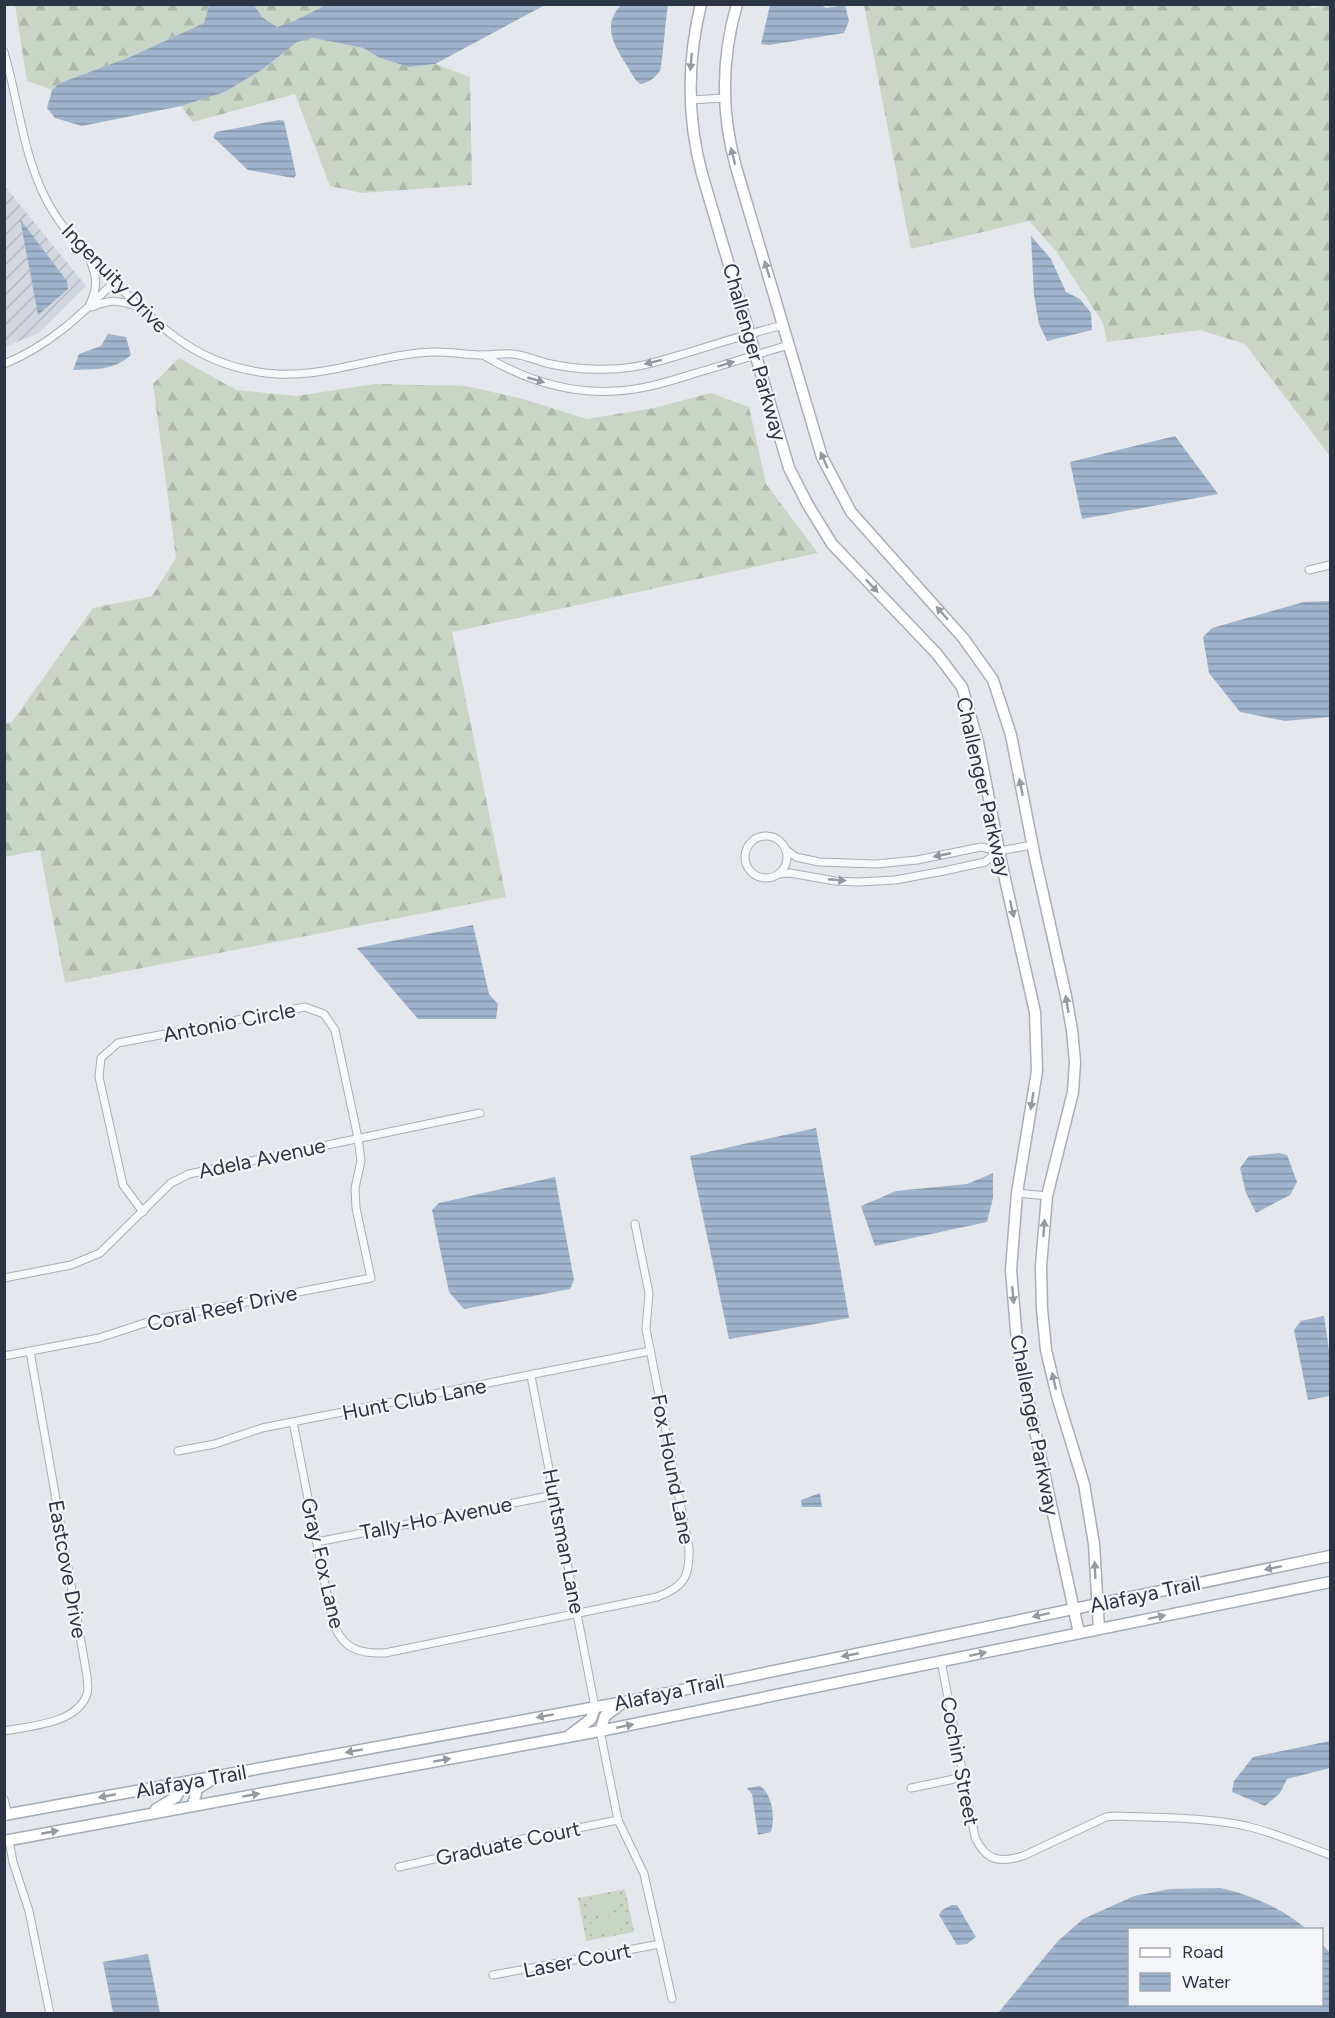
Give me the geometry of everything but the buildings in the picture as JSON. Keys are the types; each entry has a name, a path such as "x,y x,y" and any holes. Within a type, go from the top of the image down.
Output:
{"main road":[{"name":"Challenger Parkway","path":"701,4 692,54 690,100 698,158 789,468 832,544 937,654 962,687 978,741 999,851 1035,1012 1037,1071 1017,1193 1011,1269 1018,1353 1079,1633"},
{"name":"Challenger Parkway","path":"737,4 727,47 724,98 732,152 822,457 851,512 964,639 993,680 1011,735 1032,844 1066,996 1075,1062 1072,1092 1047,1196 1041,1266 1042,1310 1046,1350 1057,1396 1084,1484 1094,1544 1099,1629"},
{"name":"Alafaya Trail","path":"6,1815 624,1702 1330,1556"},
{"name":"Alafaya Trail","path":"7,1840 600,1731 1330,1582"},
{"path":"600,1731 605,1716 624,1702"},
{"path":"568,1737 591,1719 595,1707"},
{"path":"193,1805 197,1789 218,1776"},
{"path":"148,1814 176,1797 185,1782"}],"street":[{"name":"Ingenuity Drive","path":"4,52 26,142 41,187 56,217 88,256 177,340 197,352 228,364 266,373 313,373 418,353 458,352 483,355 513,354 565,367 589,370 619,369 660,361 783,325"},
{"path":"690,100 724,98"},
{"path":"88,256 97,282 88,309"},
{"path":"4,364 52,339 88,309 114,282"},
{"path":"88,309 113,301 141,308"},
{"name":"Ingenuity Drive","path":"483,355 509,370 539,381 588,391 614,392 660,384 789,345"},
{"path":"1309,570 1330,565"},
{"path":"999,851 985,862 895,879 858,882 779,874 765,878 753,874 746,861 747,848 755,839 765,836 774,838 796,856 819,862 852,865 897,863 981,847 999,851 1032,844"},
{"path":"779,874 786,864 786,850"},
{"name":"Antonio Circle","path":"143,1212 123,1185 99,1077 101,1058 118,1044 305,1007 324,1014 335,1030 361,1161 355,1188 356,1208"},
{"name":"Adela Avenue","path":"4,1278 71,1265 100,1253 171,1183 189,1174 480,1113"},
{"path":"1017,1193 1047,1196"},
{"name":"Coral Reef Drive","path":"4,1356 99,1338 154,1320 371,1278 356,1208"},
{"name":"Fox Hound Lane","path":"578,1614 671,1592 681,1585 690,1564 689,1548 645,1321 649,1293 635,1224"},
{"name":"Eastcove Drive","path":"4,1731 60,1719 77,1710 88,1694 87,1676 30,1351"},
{"name":"Hunt Club Lane","path":"178,1451 215,1443 262,1428 650,1351"},
{"name":"Huntsman Lane","path":"531,1376 595,1707"},
{"name":"Gray Fox Lane","path":"293,1422 332,1620 336,1632 344,1642 363,1653 385,1653 578,1614"},
{"name":"Tally-Ho Avenue","path":"317,1542 555,1495"},
{"name":"Cochin Street","path":"941,1661 975,1837 980,1848 989,1857 1009,1860 1023,1856 1106,1817 1116,1816 1205,1820 1246,1826 1284,1837 1330,1855"},
{"path":"600,1731 618,1820 644,1874 672,1999"},
{"path":"911,1788 964,1777"},
{"path":"4,1799 6,1815"},
{"name":"Graduate Court","path":"399,1867 618,1820"},
{"path":"7,1840 29,1911 50,2013"},
{"name":"Laser Court","path":"493,1975 660,1944"}],"shaded area":[{"path":"4,185 86,286 39,333 5,347"}],"green space":[{"path":"15,5 209,5 204,23 130,57 60,83 52,90 27,81"},
{"path":"254,5 326,5 277,27 262,17"},
{"path":"864,5 1310,5 1311,8 1330,5 1330,456 1245,344 1200,330 1107,342 1103,323 1056,251 1029,221 911,249"},
{"path":"313,38 363,48 380,58 409,67 435,64 470,77 472,185 361,193 330,186 295,94 193,122 181,106 225,92 263,69 297,42"},
{"path":"179,358 236,390 296,396 375,384 466,386 523,399 587,419 654,408 711,393 749,407 766,484 818,553 452,632 506,897 65,983 40,850 5,857 5,724 12,722 93,608 152,596 176,558 153,384"},
{"path":"625,1889 634,1932 586,1941 578,1898"},
{"path":"618,1895 621,1909 590,1915 587,1900"},
{"path":"622,1914 625,1928 593,1934 591,1920"}],"water":[{"path":"622,4 668,5 660,71 651,80 640,84 618,51 611,32 611,23"},
{"path":"209,5 254,5 262,17 277,27 326,5 545,5 435,64 409,67 380,58 363,48 313,38 297,42 263,69 225,92 181,106 82,126 55,118 47,108 52,90 60,83 130,57 204,23"},
{"path":"770,5 821,5 826,8 845,5 849,21 844,33 769,45 761,44"},
{"path":"284,121 296,175 294,178 248,170 213,137 216,132"},
{"path":"20,219 67,281 68,289 38,315"},
{"path":"1031,236 1051,259 1066,292 1080,299 1091,313 1092,330 1047,341 1039,324 1034,295"},
{"path":"108,334 126,337 131,355 111,367 73,370 79,354 101,346"},
{"path":"1175,436 1218,494 1082,519 1070,462"},
{"path":"1330,601 1330,717 1285,721 1240,712 1209,673 1203,637 1212,628 1304,602"},
{"path":"473,925 489,994 498,1004 496,1019 418,1019 357,948"},
{"path":"816,1128 849,1318 729,1339 690,1156"},
{"path":"1279,1153 1287,1155 1297,1182 1290,1195 1256,1213 1246,1193 1240,1168 1249,1156"},
{"path":"993,1173 993,1198 987,1222 875,1246 861,1206 896,1191 967,1184"},
{"path":"555,1177 574,1280 570,1289 464,1309 449,1292 432,1210 439,1203"},
{"path":"1324,1316 1330,1357 1330,1396 1308,1400 1294,1330 1301,1321"},
{"path":"820,1493 822,1507 802,1507 801,1500"},
{"path":"1330,1741 1330,1768 1287,1779 1280,1793 1265,1806 1232,1792 1234,1781 1253,1757"},
{"path":"760,1786 768,1795 773,1820 771,1832 758,1835 752,1794 747,1788"},
{"path":"1220,1888 1243,1894 1266,1903 1305,1928 1128,1928 1128,2006 1323,2006 1323,1945 1330,1953 1330,2013 998,2013 1058,1941 1083,1919 1134,1896 1170,1889"},
{"path":"957,1905 976,1937 967,1944 957,1945 939,1915 942,1910"},
{"path":"148,1954 160,2013 113,2013 103,1962"}]}
